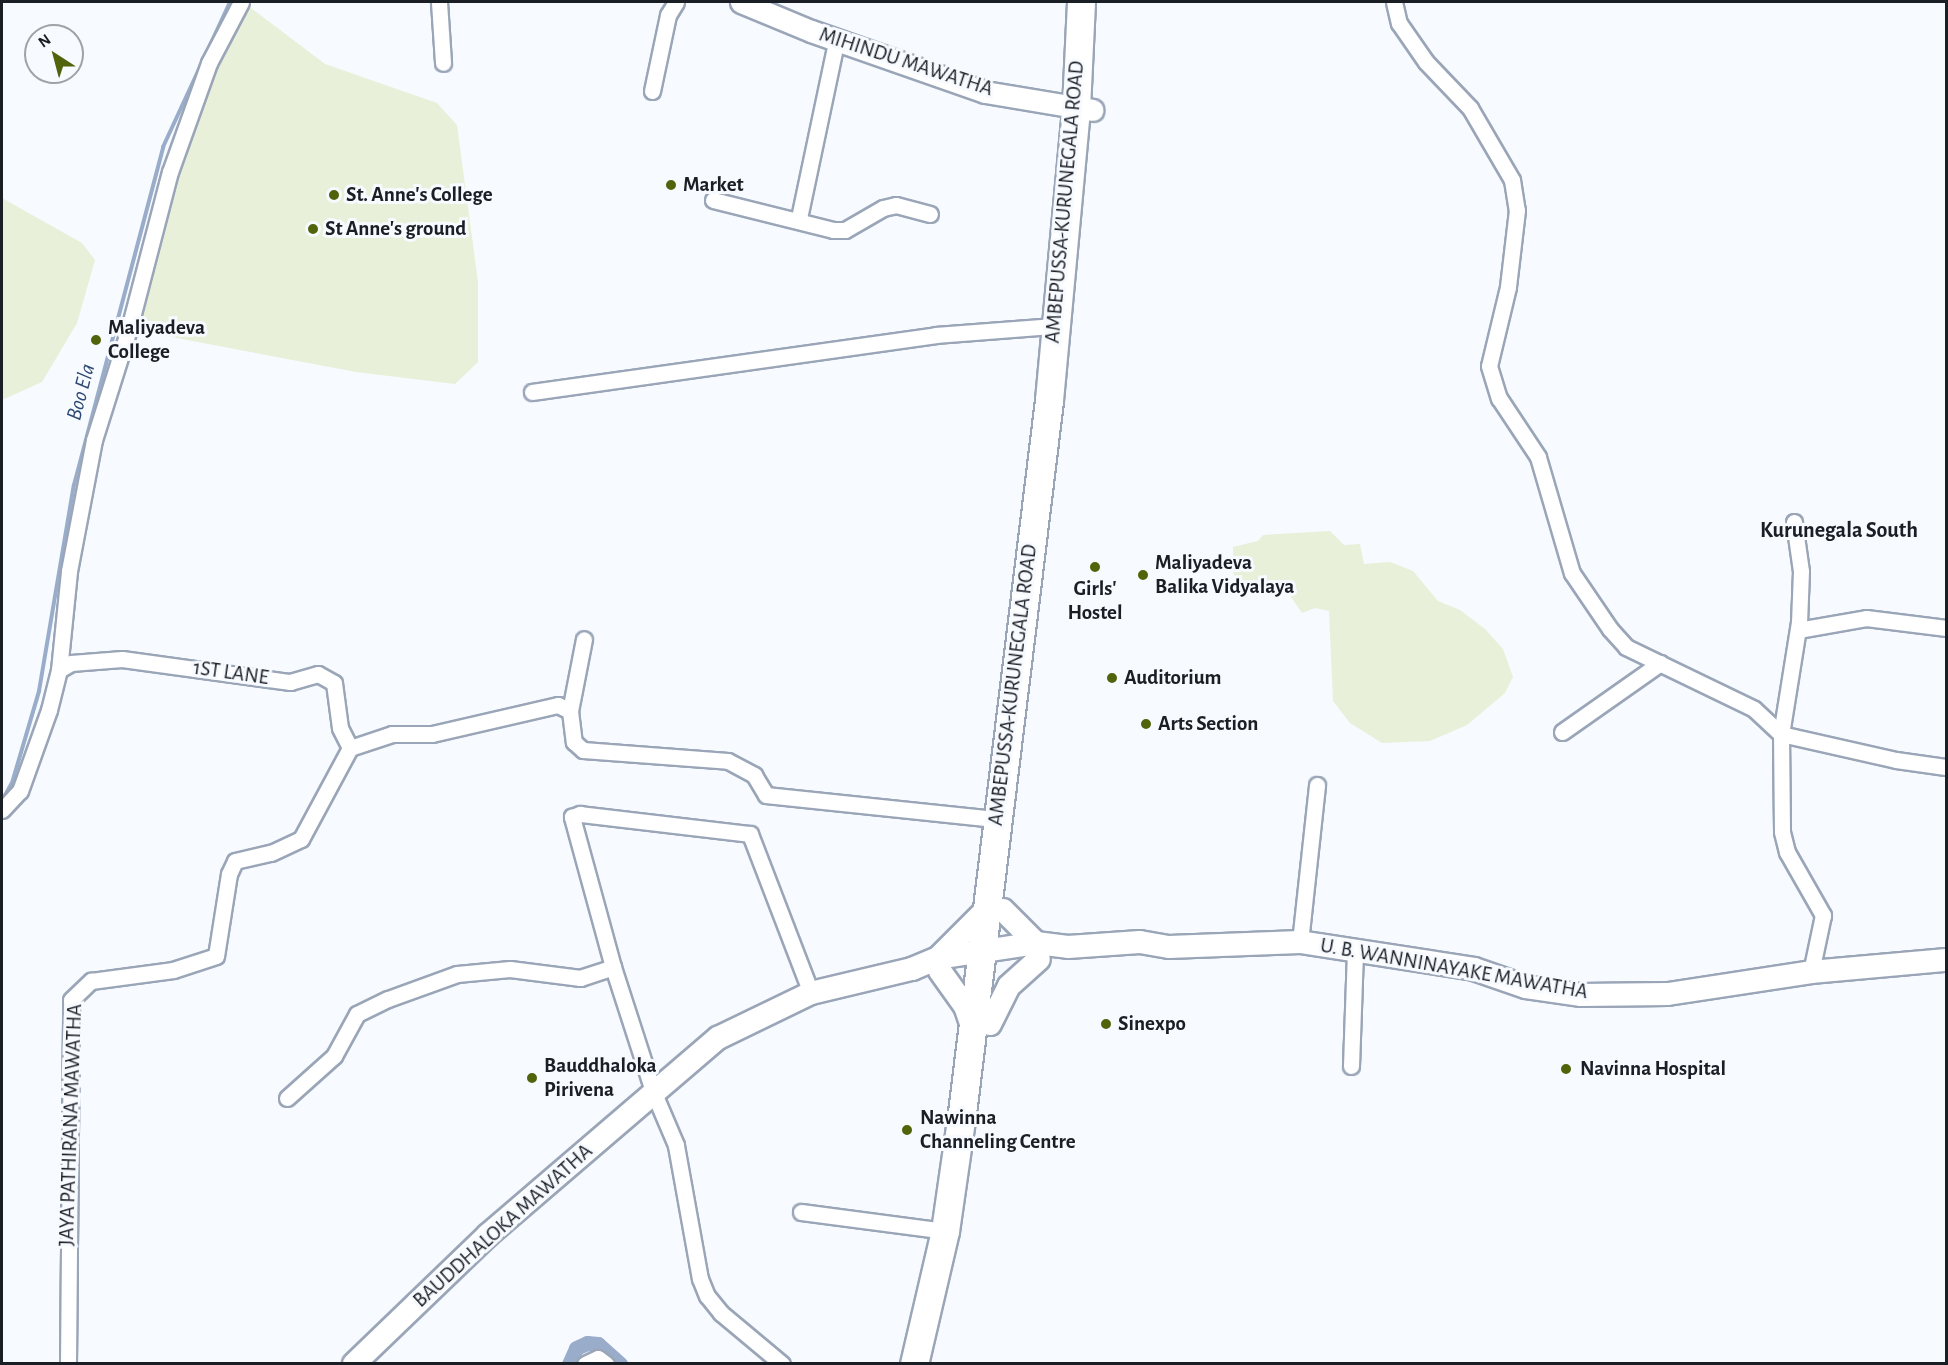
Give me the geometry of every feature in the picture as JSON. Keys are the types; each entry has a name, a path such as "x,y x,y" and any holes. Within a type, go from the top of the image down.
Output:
{"highway":[{"name":"AMBEPUSSA-KURUNEGALA ROAD","path":"932,1364 962,1234 988,959 994,911 1005,865 1024,741 1056,472 1084,109 1081,2"},
{"name":"AMBEPUSSA-KURUNEGALA ROAD","path":"994,911 995,819 1040,473 1054,326 1098,2"},
{"name":"AMBEPUSSA-KURUNEGALA ROAD","path":"914,1364 945,1231 981,1025"}],"main road":[{"path":"994,911 1038,951 981,1025 965,1006 939,965 994,911"},
{"name":"U. B. WANNINAYAKE MAWATHA","path":"988,959 1068,947 1140,942 1169,947 1300,942 1474,969 1526,987 1581,995 1668,994 1811,972 1947,960"},
{"name":"BAUDDHALOKA MAWATHA","path":"354,1364 488,1235 653,1091 718,1038 811,993 912,969 988,959"}],"street":[{"path":"2,810 20,791 41,739 59,670 69,571 94,440 187,118 241,2"},
{"path":"440,2 443,63"},
{"path":"652,91 668,15 676,2"},
{"name":"MIHINDU MAWATHA","path":"741,2 985,92 1084,109"},
{"path":"1394,2 1399,23 1426,62 1470,108 1512,180 1517,210 1508,287 1489,366 1499,398 1538,457 1572,573 1626,647 1754,709 1781,734 1896,760 1947,767"},
{"path":"799,218 837,38"},
{"path":"713,200 845,230 883,207 896,205 930,214"},
{"path":"532,392 936,335 1054,326"},
{"path":"1794,522 1801,572 1798,630 1781,734 1782,832 1787,852 1823,915 1811,972"},
{"path":"1798,630 1866,618 1947,628"},
{"path":"584,639 570,711 574,742 583,750 728,761 754,775 766,795 995,819"},
{"name":"1ST LANE","path":"59,670 71,663 122,659 290,682 318,674 328,676 334,683 340,728 350,748"},
{"path":"1562,732 1660,663"},
{"path":"350,748 392,734 432,734 558,705 570,711"},
{"name":"JAYA PATHIRANA MAWATHA","path":"69,1364 71,1000 91,981 173,970 216,956 229,874 235,861 271,853 301,839 350,748"},
{"path":"1300,942 1317,785"},
{"path":"782,1364 721,1313 707,1296 700,1279 676,1145 653,1091 613,967 572,817 580,814 750,834 811,993"},
{"path":"1351,1066 1355,951"},
{"path":"287,1098 334,1056 357,1014 388,999 457,974 510,969 580,978 613,967"},
{"path":"801,1212 945,1231"},
{"path":"585,1364 598,1358 606,1364"}],"green space":[{"name":"St Anne's ground","path":"243,2 325,64 437,103 457,125 478,282 478,362 455,384 356,372 129,329 170,172"},
{"path":"2,198 82,243 95,260 77,323 42,382 2,400"},
{"path":"1330,531 1344,545 1360,544 1364,564 1390,562 1413,571 1438,601 1460,610 1485,629 1503,649 1513,677 1505,693 1467,725 1430,741 1382,743 1350,723 1333,701 1329,611 1315,608 1302,613 1280,581 1236,584 1234,578 1233,547 1258,541 1263,535"}],"waterway":[{"name":"Boo Ela","path":"3,799 12,783 39,691 74,485 163,147 230,2"},
{"path":"569,1364 576,1348 587,1343 598,1344 620,1364"}],"place":[{"name":"Market","path":"671,185"},
{"name":"St. Anne's College","path":"334,195"},
{"name":"St Anne's ground","path":"313,229"},
{"name":"Maliyadeva College","path":"96,340"},
{"name":"Girls' Hostel","path":"1095,567"},
{"name":"Maliyadeva Balika Vidyalaya","path":"1143,575"},
{"name":"Auditorium","path":"1112,678"},
{"name":"Arts Section","path":"1146,724"},
{"name":"Sinexpo","path":"1106,1024"},
{"name":"Navinna Hospital","path":"1566,1069"},
{"name":"Bauddhaloka Pirivena","path":"532,1078"},
{"name":"Nawinna Channeling Centre","path":"907,1130"}],"district":[{"name":"Kurunegala South","path":"1839,531"}]}
